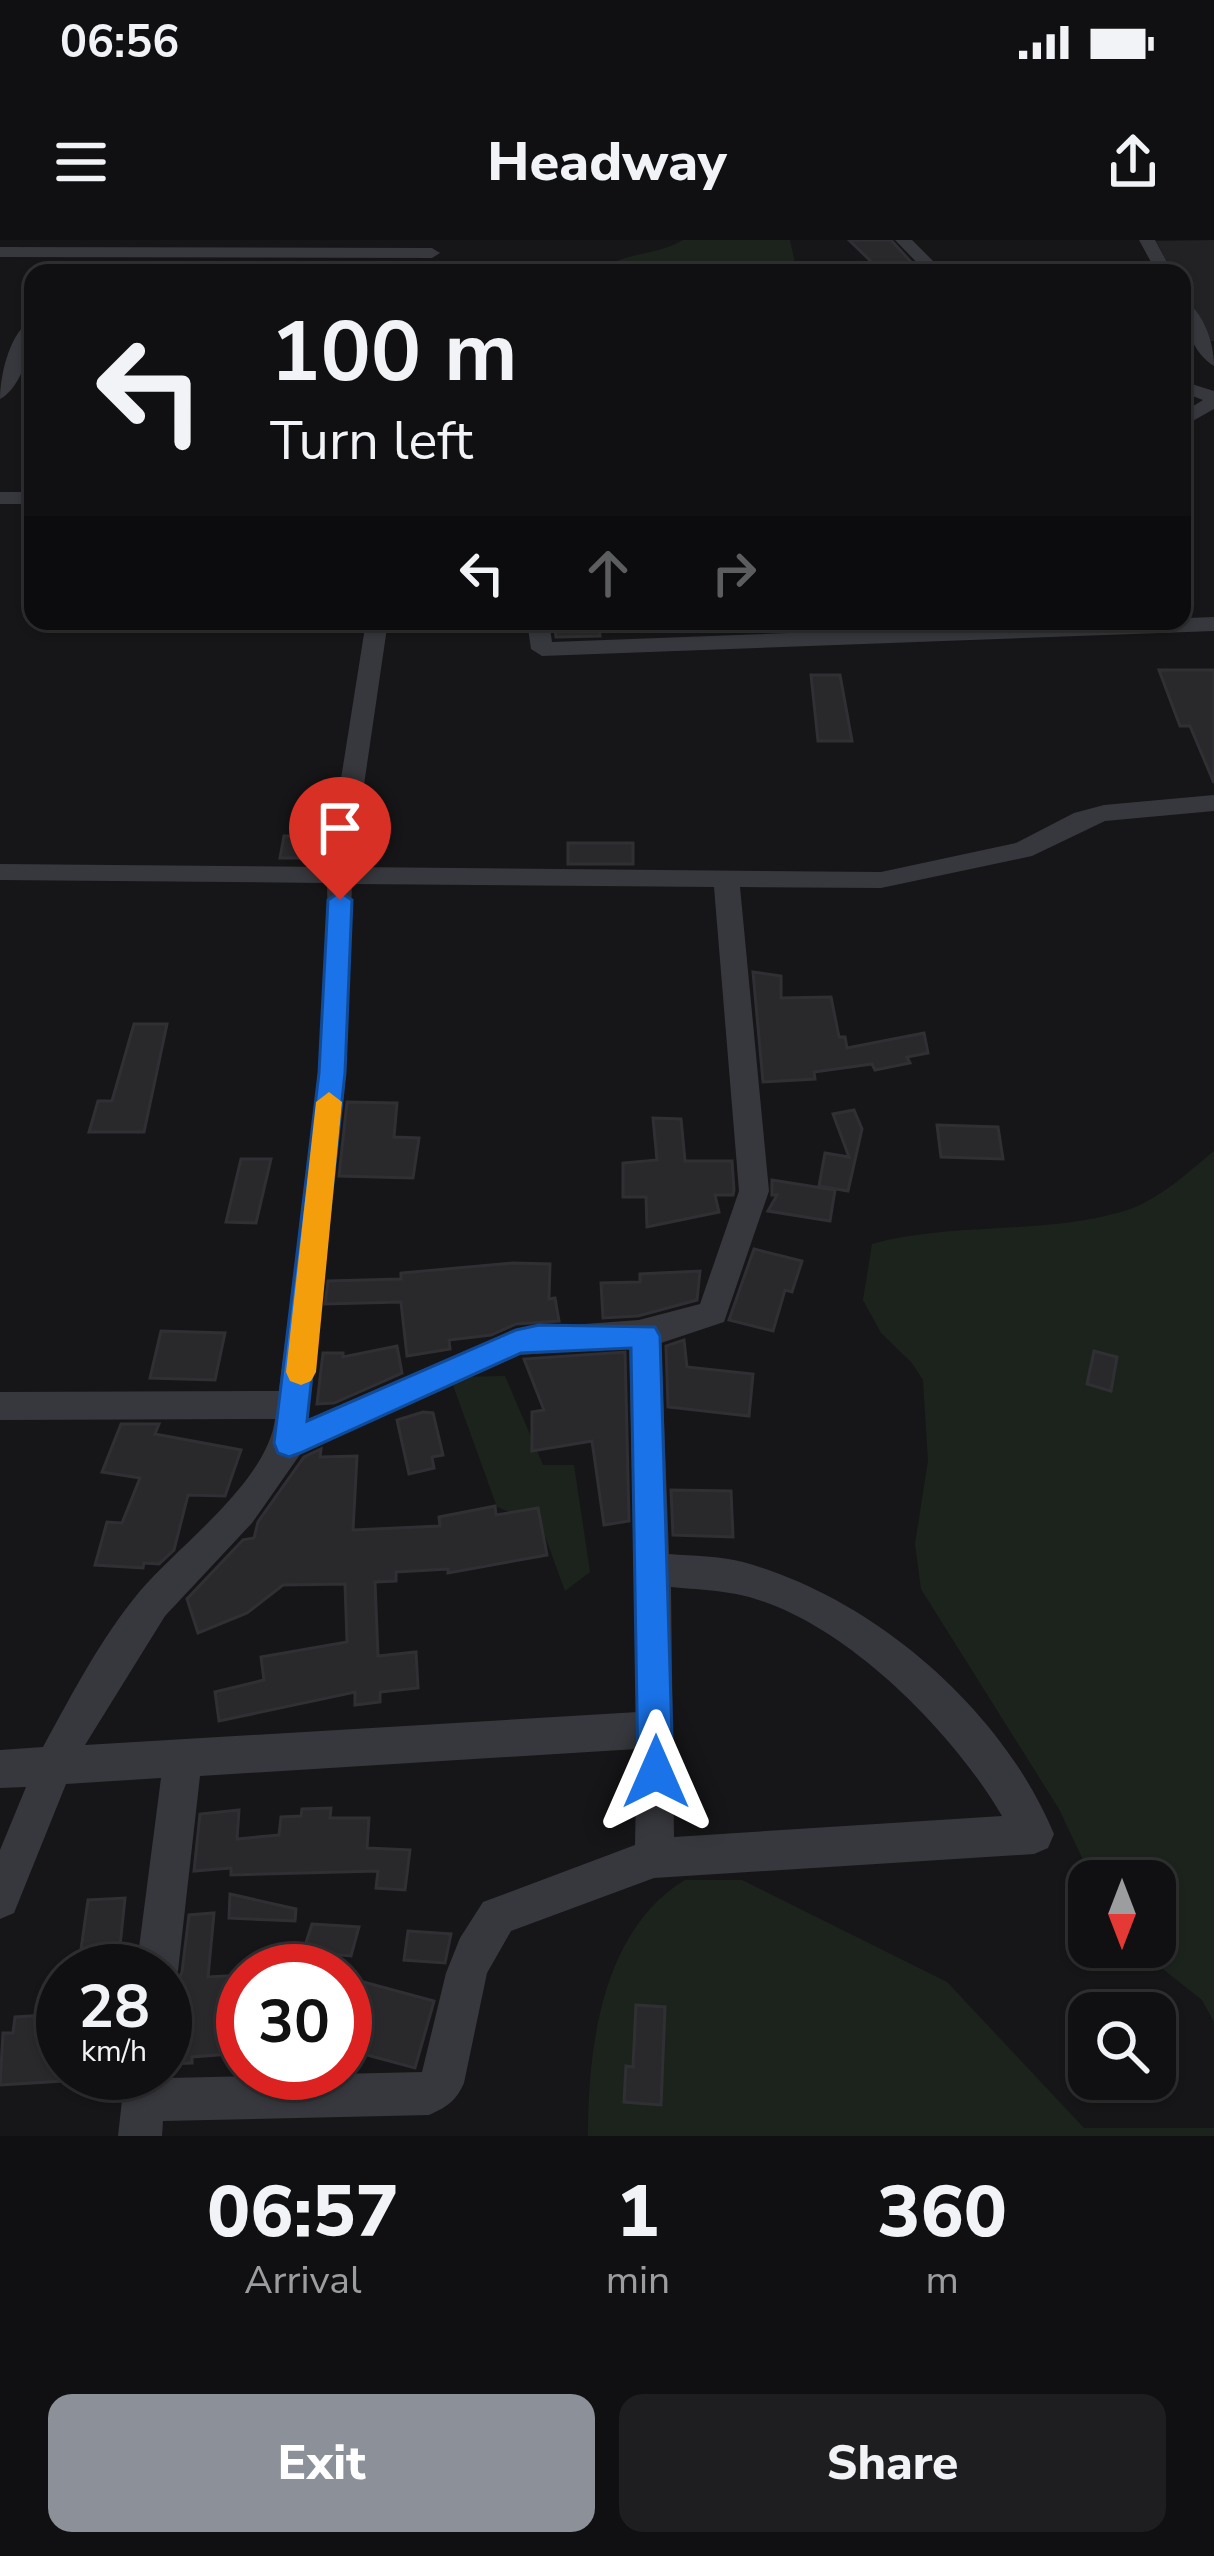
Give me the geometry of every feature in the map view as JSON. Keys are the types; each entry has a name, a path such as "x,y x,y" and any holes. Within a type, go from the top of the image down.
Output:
{"street":[{"path":"903,240 928,264"},
{"path":"0,252 66,246 434,247"},
{"path":"1191,317 1211,349"},
{"path":"0,393 24,343"},
{"path":"0,1899 55,1763 97,1685 152,1604 240,1512 289,1443 332,1073 341,927 338,872 376,630"},
{"path":"539,630 542,649 842,630"},
{"path":"0,872 881,880 1023,850 1104,813 1214,803"},
{"path":"289,1443 516,1342 539,1337 645,1336 685,1327 713,1313 754,1191 726,875"},
{"path":"645,1336 657,1729 654,1858"},
{"path":"0,1406 297,1405"},
{"path":"143,2103 430,2092 442,2083 472,1955 497,1916 654,1858 1034,1834 988,1755 897,1661 813,1608 742,1578 649,1568"},
{"path":"0,1769 657,1729"},
{"path":"160,1944 183,1756"}],"shaded area":[{"path":"683,240 790,240 795,264 610,264"},
{"path":"1214,240 1214,341 1191,306 1191,264 1168,264 1156,241"},
{"path":"1214,1151 1214,2022 1202,2000 1162,1968 1176,1968 1176,1860 1083,1860 1059,1809 921,1589 915,1544 928,1461 923,1380 881,1333 863,1300 872,1244 933,1233 1090,1219 1134,1207 1182,1178"},
{"path":"505,1376 543,1465 574,1465 590,1572 565,1591 541,1525 497,1507 450,1377"},
{"path":"685,1880 742,1880 947,1982 1084,2128 1214,2128 1214,2136 588,2136 591,2065 605,1993 635,1929 657,1902"}],"building":[{"path":"849,240 891,240 913,264 874,264"},
{"path":"555,630 600,630 600,636 556,637"},
{"path":"1159,670 1214,670 1214,783 1190,726 1180,726"},
{"path":"811,675 840,675 852,741 818,741"},
{"path":"284,836 327,836 324,858 280,858"},
{"path":"568,843 633,843 633,864 568,864"},
{"path":"753,972 781,976 781,998 831,997 839,1037 845,1037 847,1048 924,1033 928,1053 907,1057 910,1063 875,1070 872,1064 814,1072 815,1079 763,1082"},
{"path":"134,1024 167,1024 144,1132 89,1132 98,1101 112,1101"},
{"path":"347,1102 397,1103 394,1137 419,1138 413,1178 339,1176"},
{"path":"854,1110 862,1129 848,1191 819,1186 825,1153 849,1157 833,1114"},
{"path":"653,1118 681,1119 685,1161 732,1161 733,1195 715,1195 719,1212 647,1227 646,1197 623,1197 623,1163 657,1160"},
{"path":"937,1125 998,1127 1003,1159 941,1157"},
{"path":"241,1159 271,1159 256,1223 226,1222"},
{"path":"772,1180 835,1190 830,1221 768,1211 777,1195 772,1195"},
{"path":"754,1249 802,1261 792,1292 785,1290 773,1331 729,1320"},
{"path":"550,1264 549,1299 555,1298 559,1321 516,1324 491,1335 449,1340 450,1349 407,1356 401,1302 325,1304 328,1281 401,1279 401,1273"},
{"path":"700,1271 697,1300 638,1316 603,1318 601,1283 640,1282 640,1274"},
{"path":"161,1331 225,1333 215,1380 150,1378"},
{"path":"684,1340 687,1367 753,1374 749,1416 668,1407 666,1346"},
{"path":"397,1346 402,1373 334,1403 317,1404 323,1353 343,1353 343,1357"},
{"path":"1094,1351 1117,1357 1111,1391 1087,1384"},
{"path":"625,1352 629,1521 604,1525 592,1441 532,1451 532,1412 544,1410 524,1359"},
{"path":"433,1413 443,1455 432,1457 434,1468 409,1474 397,1420"},
{"path":"121,1424 159,1424 155,1434 241,1450 225,1496 188,1495 174,1550 159,1564 144,1563 143,1568 95,1565 107,1522 122,1523 140,1478 102,1472"},
{"path":"321,1449 320,1457 357,1456 353,1530 440,1526 439,1517 495,1506 496,1515 538,1508 547,1555 448,1573 448,1569 396,1572 396,1581 375,1582 378,1656 416,1652 418,1688 380,1692 380,1702 355,1705 355,1692 219,1721 215,1692 264,1680 261,1657 347,1642 345,1584 283,1585 247,1613 198,1633 187,1599 243,1540 254,1538 258,1522 304,1457"},
{"path":"671,1490 731,1491 733,1537 673,1535"},
{"path":"331,1808 330,1818 369,1818 367,1848 410,1850 405,1890 376,1888 378,1871 231,1875 231,1868 194,1871 200,1814 239,1810 237,1839 279,1835 281,1817 301,1816 302,1809"},
{"path":"230,1894 296,1909 295,1921 229,1918"},
{"path":"125,1898 120,1944 82,1944 88,1900"},
{"path":"214,1913 208,1977 216,1977 216,2055 192,2057 192,1944 185,1944 189,1915"},
{"path":"312,1924 359,1927 354,1944 306,1944"},
{"path":"408,1931 451,1934 445,1963 404,1960"},
{"path":"372,1984 434,2001 415,2068 372,2056"},
{"path":"636,2005 665,2007 661,2105 624,2102 626,2066 633,2067"},
{"path":"36,2016 36,2083 0,2085 3,2033 13,2033 15,2017"}],"slow traffic":[{"path":"301,1372 329,1102"}],"route":[{"path":"340,900 332,1073 289,1443 516,1342 539,1337 645,1336 656,1772"}]}
